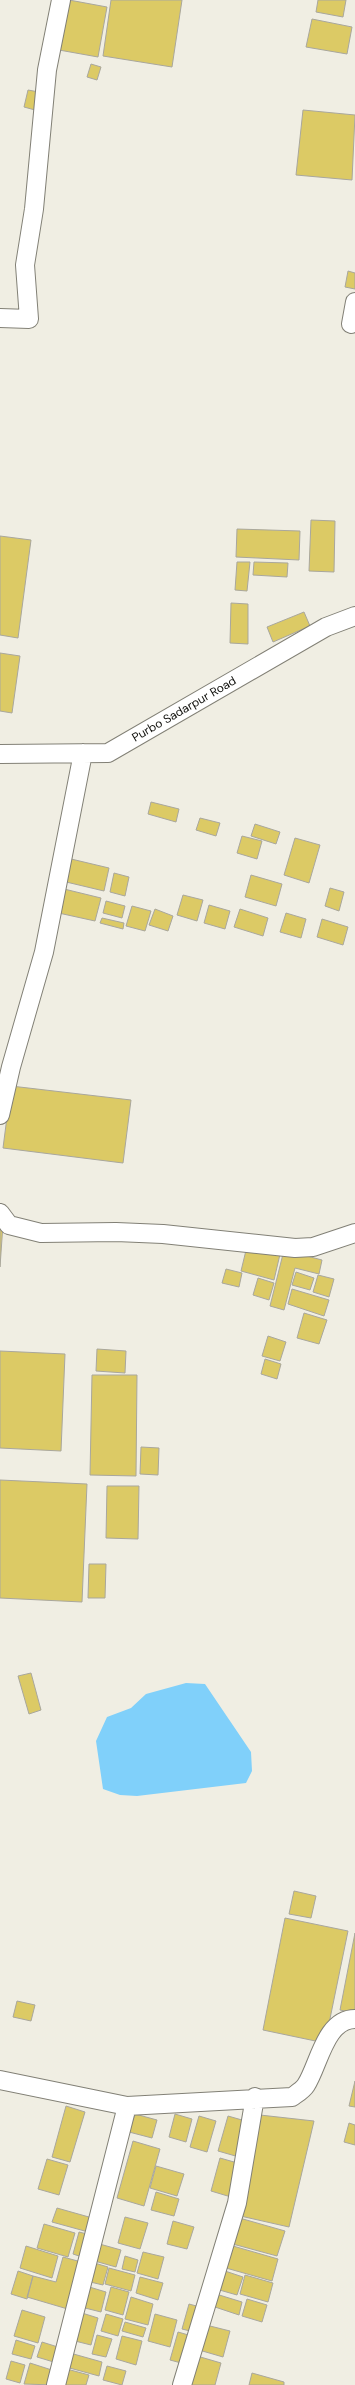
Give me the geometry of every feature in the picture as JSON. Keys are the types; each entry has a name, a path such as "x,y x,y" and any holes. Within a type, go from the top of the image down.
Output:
{"street":[{"path":"0,318 29,319 25,265 34,209 47,70 61,0"},
{"path":"351,324 355,302"},
{"name":"Purbo Sadarpur Road","path":"0,754 108,753 326,627 355,616"},
{"path":"0,1115 11,1067 44,952 84,753"},
{"path":"0,1213 9,1225 41,1233 116,1232 163,1234 295,1248 313,1247 355,1233"},
{"path":"0,2080 127,2106 292,2097 306,2087 332,2031 348,2019 355,2019"},
{"path":"182,2385 237,2202 255,2098"},
{"path":"56,2385 127,2106"}],"water":[{"path":"186,1683 205,1684 251,1752 252,1771 246,1783 137,1796 120,1795 103,1789 96,1741 107,1717 131,1708 146,1694"}],"building":[{"path":"69,0 107,7 98,57 59,50"},
{"path":"111,0 182,0 172,67 103,56"},
{"path":"318,0 346,0 343,17 316,12"},
{"path":"312,19 352,27 347,54 306,47"},
{"path":"91,64 101,67 97,80 87,77"},
{"path":"28,90 39,92 35,110 24,107"},
{"path":"303,110 355,115 352,180 296,175"},
{"path":"348,271 355,273 355,289 345,287"},
{"path":"311,520 335,521 334,572 309,571"},
{"path":"237,529 300,531 299,560 236,557"},
{"path":"0,536 31,540 18,638 0,635"},
{"path":"237,562 250,562 247,591 235,590"},
{"path":"254,562 288,563 287,577 253,575"},
{"path":"231,603 248,604 248,644 230,643"},
{"path":"304,612 310,626 273,642 267,627"},
{"path":"0,653 20,656 12,713 0,711"},
{"path":"151,802 179,809 176,822 148,814"},
{"path":"200,818 220,823 216,836 196,830"},
{"path":"255,824 280,832 276,844 251,836"},
{"path":"242,836 262,841 257,859 237,853"},
{"path":"295,838 320,845 309,883 284,875"},
{"path":"67,858 109,868 104,891 62,881"},
{"path":"114,873 129,877 125,896 110,892"},
{"path":"251,875 282,884 276,906 245,897"},
{"path":"60,888 101,898 95,921 54,912"},
{"path":"330,888 344,892 339,911 325,906"},
{"path":"183,895 203,900 197,921 177,915"},
{"path":"106,901 125,906 122,918 103,913"},
{"path":"209,905 230,911 225,929 204,923"},
{"path":"132,906 151,911 145,931 126,926"},
{"path":"155,909 173,916 168,931 149,925"},
{"path":"240,909 268,918 263,936 234,927"},
{"path":"286,913 306,919 301,938 280,932"},
{"path":"102,918 124,923 123,929 100,923"},
{"path":"322,919 348,927 343,945 317,937"},
{"path":"11,1086 131,1100 123,1163 3,1148"},
{"path":"0,1224 3,1224 0,1267"},
{"path":"248,1242 281,1250 274,1280 241,1271"},
{"path":"284,1250 322,1260 319,1274 295,1268 284,1310 270,1306"},
{"path":"226,1269 242,1273 239,1287 222,1283"},
{"path":"296,1272 314,1278 310,1290 292,1285"},
{"path":"318,1275 334,1279 329,1297 313,1292"},
{"path":"258,1278 274,1283 269,1300 253,1295"},
{"path":"292,1289 329,1300 324,1316 288,1304"},
{"path":"304,1313 327,1320 319,1344 297,1338"},
{"path":"268,1336 286,1342 280,1361 262,1356"},
{"path":"97,1349 126,1351 125,1373 96,1371"},
{"path":"0,1351 65,1354 61,1451 0,1448"},
{"path":"265,1359 281,1364 277,1379 261,1374"},
{"path":"92,1375 137,1375 136,1476 90,1475"},
{"path":"141,1447 159,1448 158,1475 140,1474"},
{"path":"0,1480 87,1484 82,1602 0,1598"},
{"path":"107,1486 139,1486 138,1539 106,1538"},
{"path":"89,1564 106,1564 105,1598 88,1598"},
{"path":"31,1673 41,1710 29,1714 18,1676"},
{"path":"294,1891 316,1896 311,1918 289,1914"},
{"path":"285,1918 348,1931 325,2043 263,2030"},
{"path":"355,1933 355,2013 340,2010"},
{"path":"17,2001 35,2005 31,2021 13,2017"},
{"path":"355,2081 355,2107 349,2106"},
{"path":"66,2106 85,2112 70,2162 52,2157"},
{"path":"135,2114 157,2120 152,2138 129,2132"},
{"path":"175,2114 192,2119 186,2142 169,2137"},
{"path":"260,2115 314,2121 289,2227 236,2215"},
{"path":"199,2116 216,2121 207,2152 190,2147"},
{"path":"228,2116 249,2122 239,2157 218,2151"},
{"path":"349,2123 355,2125 355,2145 344,2142"},
{"path":"133,2141 160,2149 144,2206 117,2198"},
{"path":"220,2158 241,2164 231,2197 211,2191"},
{"path":"47,2159 68,2165 59,2195 38,2189"},
{"path":"156,2166 184,2174 177,2196 150,2188"},
{"path":"156,2192 179,2199 174,2216 151,2210"},
{"path":"57,2208 96,2219 92,2233 52,2222"},
{"path":"125,2217 148,2223 140,2249 118,2243"},
{"path":"236,2217 285,2231 277,2256 229,2243"},
{"path":"173,2221 194,2227 187,2249 167,2244"},
{"path":"44,2224 75,2233 68,2257 37,2248"},
{"path":"79,2232 91,2235 85,2258 73,2254"},
{"path":"96,2243 121,2250 116,2267 91,2260"},
{"path":"26,2246 58,2256 52,2278 20,2268"},
{"path":"233,2246 278,2259 272,2281 226,2268"},
{"path":"143,2252 164,2257 158,2279 137,2273"},
{"path":"125,2256 138,2260 135,2272 122,2269"},
{"path":"63,2257 85,2263 71,2310 27,2297 33,2276 56,2282"},
{"path":"91,2262 108,2267 103,2285 86,2281"},
{"path":"109,2268 135,2275 131,2291 105,2284"},
{"path":"222,2270 243,2277 237,2295 216,2289"},
{"path":"18,2271 33,2276 27,2299 11,2294"},
{"path":"245,2275 273,2283 268,2302 240,2294"},
{"path":"140,2277 163,2283 158,2300 136,2293"},
{"path":"86,2286 106,2292 101,2312 81,2307"},
{"path":"111,2287 129,2292 123,2315 105,2310"},
{"path":"216,2294 242,2302 239,2315 212,2306"},
{"path":"131,2297 153,2304 148,2325 125,2319"},
{"path":"247,2299 267,2305 262,2322 242,2316"},
{"path":"189,2304 200,2307 194,2332 182,2329"},
{"path":"22,2310 45,2317 38,2343 14,2336"},
{"path":"82,2313 98,2318 91,2345 75,2341"},
{"path":"106,2314 123,2319 118,2336 101,2331"},
{"path":"155,2314 177,2320 170,2347 148,2341"},
{"path":"125,2322 146,2328 143,2337 122,2331"},
{"path":"206,2325 230,2331 223,2357 199,2350"},
{"path":"178,2332 192,2336 185,2364 170,2360"},
{"path":"97,2335 112,2339 106,2357 92,2354"},
{"path":"122,2336 142,2341 136,2365 116,2359"},
{"path":"16,2340 35,2346 31,2359 12,2354"},
{"path":"42,2342 61,2348 57,2363 37,2357"},
{"path":"70,2353 102,2362 99,2376 66,2367"},
{"path":"197,2356 221,2363 215,2385 189,2385"},
{"path":"11,2361 25,2365 20,2383 6,2379"},
{"path":"30,2363 58,2372 54,2385 24,2384"},
{"path":"107,2366 126,2371 122,2385 103,2380"},
{"path":"63,2368 89,2375 86,2385 59,2385"},
{"path":"252,2373 284,2382 284,2385 249,2385"}]}
